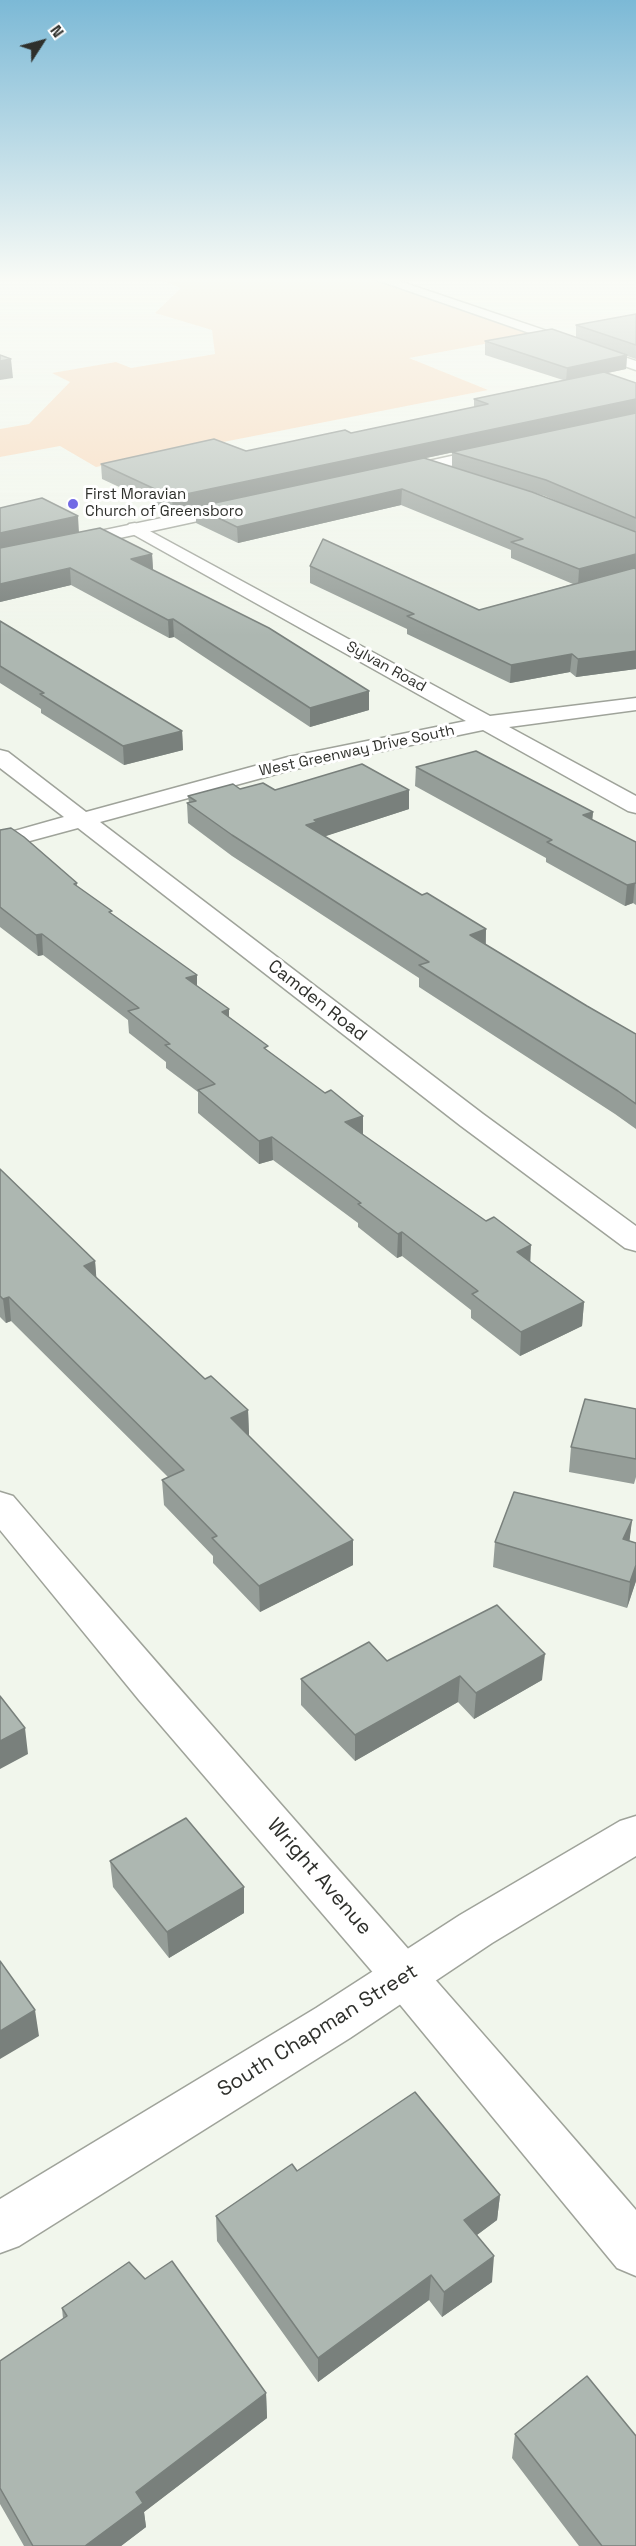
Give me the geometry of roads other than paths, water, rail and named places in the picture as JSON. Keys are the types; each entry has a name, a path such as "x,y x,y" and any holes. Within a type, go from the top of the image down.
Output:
{"street":[{"path":"379,477 519,446"},
{"path":"426,467 456,476"},
{"path":"0,558 251,504"},
{"name":"Sylvan Road","path":"135,528 636,806"},
{"name":"West Greenway Drive South","path":"0,842 288,764 487,723 636,704"},
{"name":"Camden Road","path":"0,757 472,1120 636,1241"},
{"name":"Wright Avenue","path":"0,1506 154,1689 405,1976 636,2250"},
{"name":"South Chapman Street","path":"0,2228 405,1976 476,1929 636,1834"}],"place":[{"name":"First Moravian Church of Greensboro","path":"73,504"}]}
